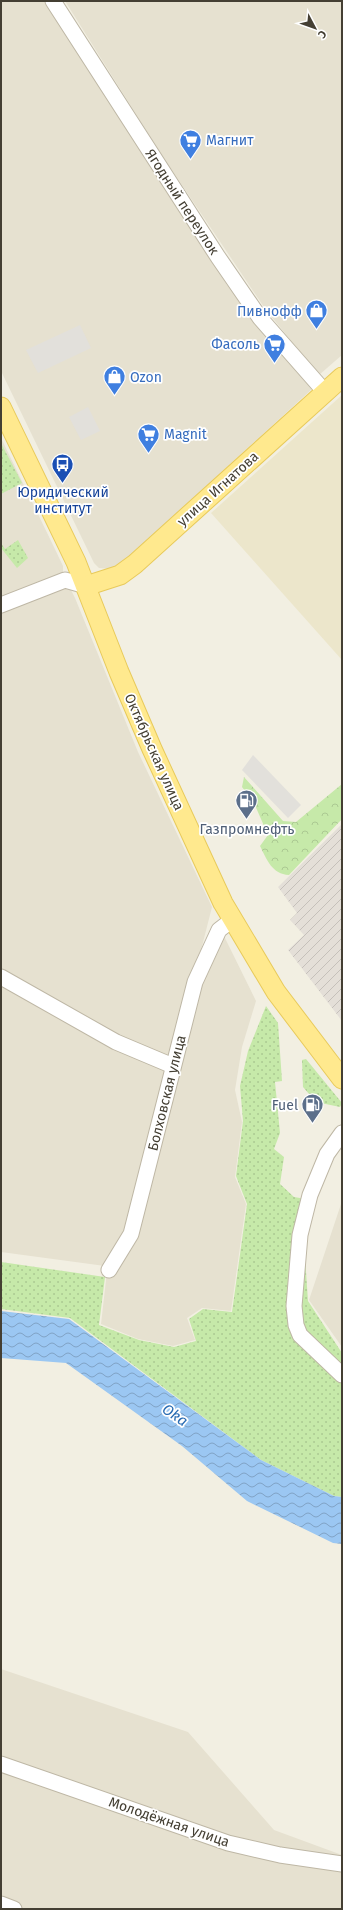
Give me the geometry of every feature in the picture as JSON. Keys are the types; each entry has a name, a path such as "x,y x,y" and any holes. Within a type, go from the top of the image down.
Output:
{"main road":[{"name":"улица Игнатова","path":"86,586 120,575 135,564 342,377"},
{"name":"Октябрьская улица","path":"1,407 65,537 86,586 119,672 152,749 217,891 232,920 276,992 341,1079"}],"street":[{"name":"Ягодный переулок","path":"53,1 154,158 256,312 325,392"},
{"path":"1,605 65,580 86,586"},
{"name":"Болховская улица","path":"109,1270 131,1234 195,982 219,930 232,920"},
{"path":"1,977 116,1042 173,1066"},
{"path":"342,1133 327,1154 310,1195 300,1235 294,1316 300,1335 342,1374"},
{"name":"Молодёжная улица","path":"1,1764 228,1843 280,1855 342,1864"},
{"path":"1,1904 14,1909"}],"shaded area":[{"path":"1,1 44,1 227,285 312,389 144,543 119,565 111,569 99,568 94,563 1,371"},
{"path":"65,1 342,1 342,355 319,375 266,310 161,154"},
{"path":"80,325 91,348 38,373 26,350"},
{"path":"342,395 342,660 211,513"},
{"path":"88,407 100,431 81,440 69,417"},
{"path":"1,438 63,566 63,574 1,598"},
{"path":"62,588 71,590 75,598 138,752 212,907 172,1064 1,973 1,613"},
{"path":"253,755 301,805 288,818 242,770"},
{"path":"342,824 342,1021 288,950 304,935 290,920 297,913 278,887"},
{"path":"222,932 256,1001 242,1047 235,1090 242,1122 235,1177 246,1204 231,1311 202,1308 187,1318 195,1340 173,1346 138,1339 101,1324 108,1263 138,1219 204,967"},
{"path":"1,980 172,1066 135,1219 105,1266 1,1252"},
{"path":"342,1201 342,1347 309,1300"},
{"path":"1,1669 188,1732 274,1830 342,1855 342,1909 1,1909"}],"green space":[{"path":"1,443 22,483 1,494"},
{"path":"18,540 28,558 17,568 1,548 1,543 5,549"},
{"path":"244,777 283,821 296,822 342,784 342,819 289,875 278,872 274,869 260,846 268,835 254,803 242,787"},
{"path":"266,1006 278,1023 282,1081 275,1082 280,1133 274,1149 284,1157 280,1184 294,1197 306,1199 302,1213 308,1301 342,1353 342,1497 334,1496 261,1460 70,1318 1,1309 1,1262 105,1277 99,1325 139,1340 174,1347 196,1341 189,1319 203,1309 232,1312 247,1204 236,1176 243,1121 240,1086 248,1051"},
{"path":"306,1059 342,1103 340,1107 316,1102 303,1087 302,1060"}],"water":[{"name":"Oka","path":"1,1311 69,1319 261,1460 334,1496 342,1497 342,1544 333,1543 247,1501 182,1446 66,1363 1,1358"}],"place":[{"name":"Магнит","path":"190,160"},
{"name":"Пивнофф","path":"317,330"},
{"name":"Фасоль","path":"275,364"},
{"name":"Ozon","path":"114,396"},
{"name":"Magnit","path":"149,454"},
{"name":"Юридический институт","path":"63,484"},
{"name":"Газпромнефть","path":"247,820"},
{"name":"Fuel","path":"313,1124"}]}
